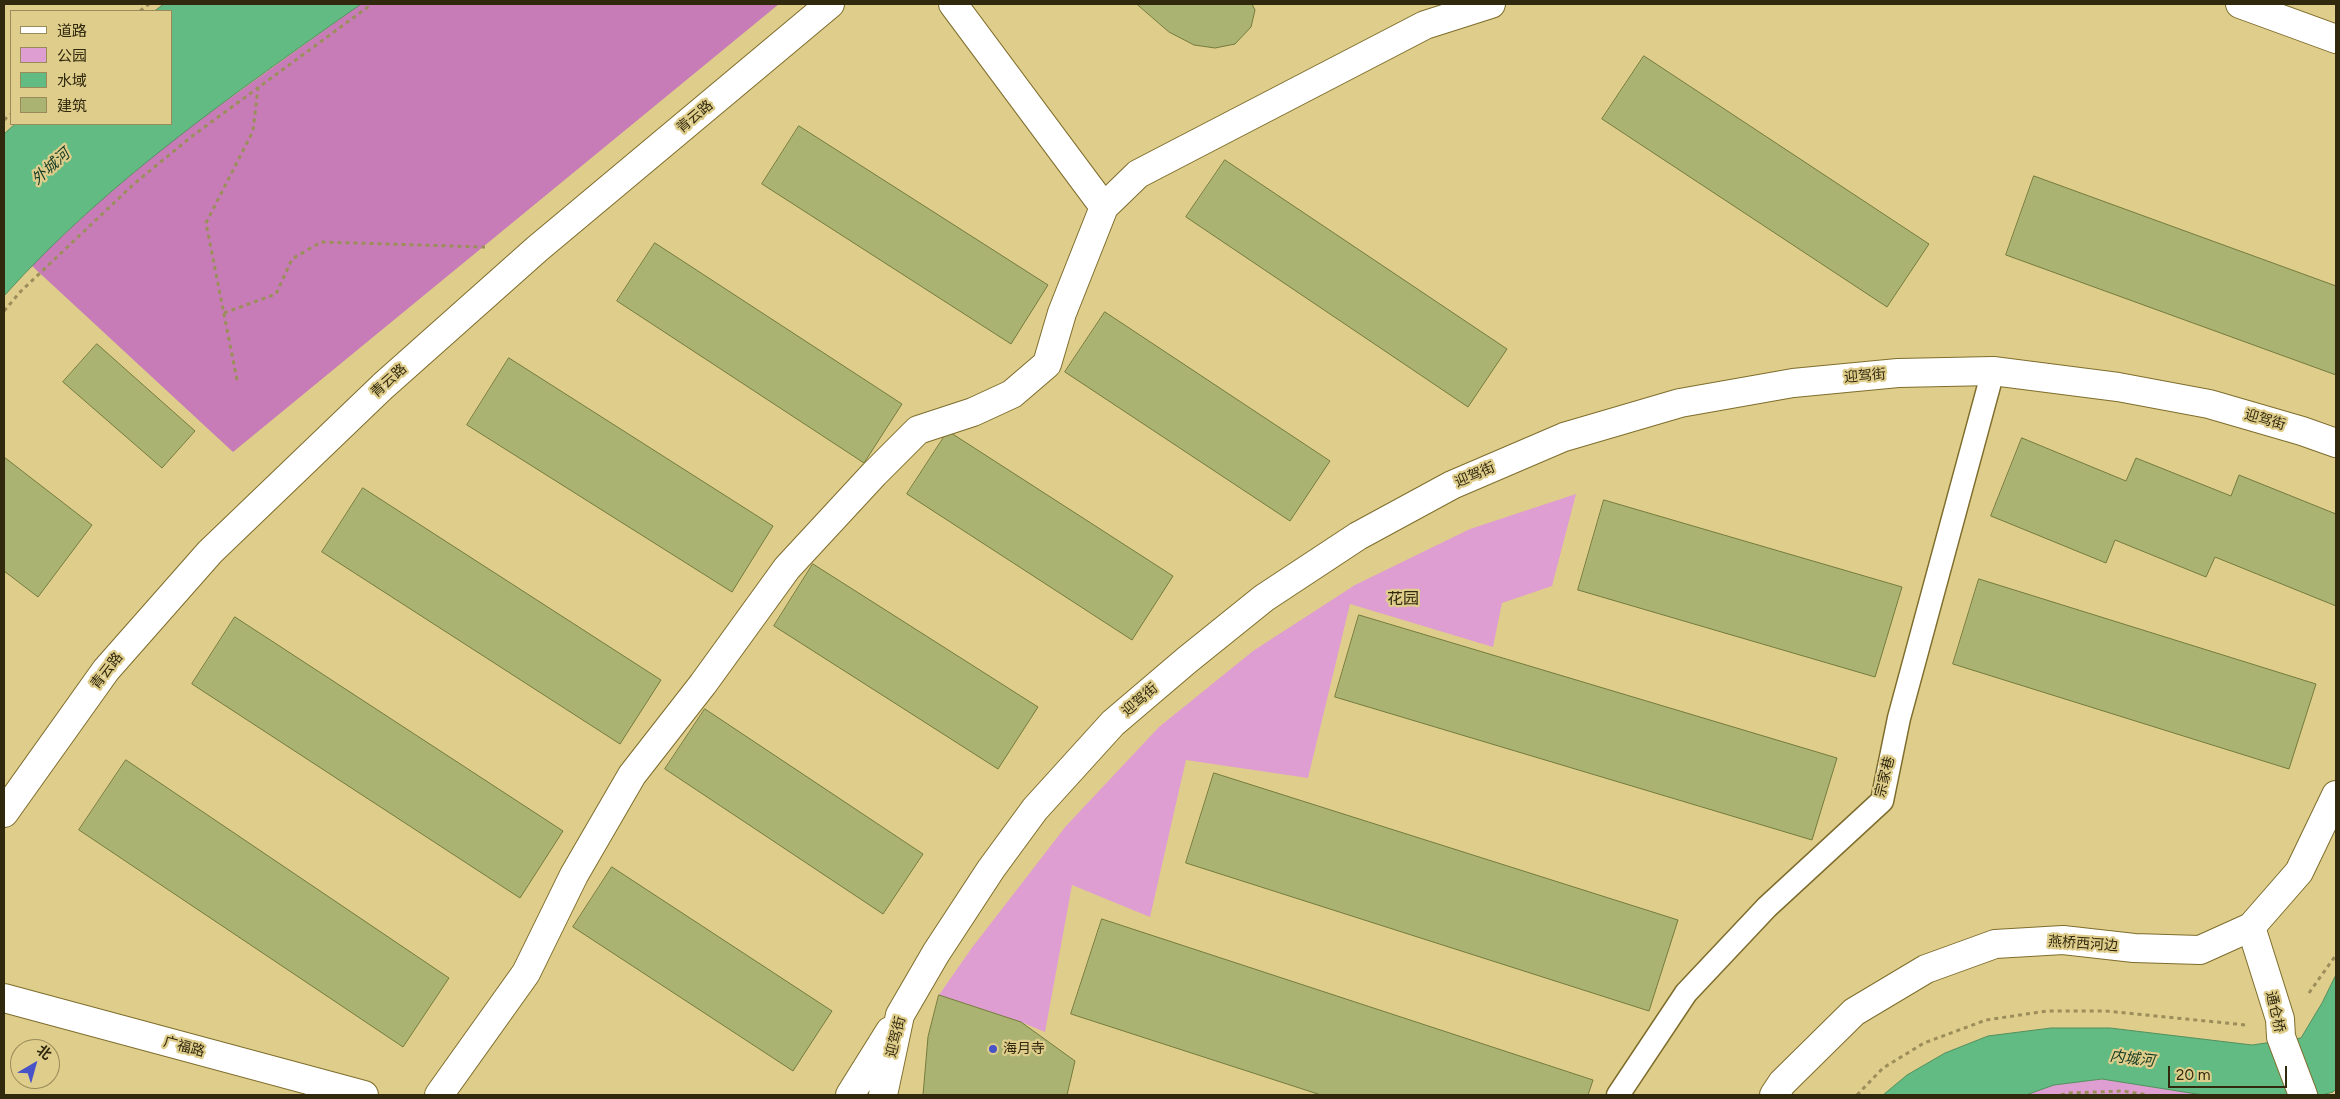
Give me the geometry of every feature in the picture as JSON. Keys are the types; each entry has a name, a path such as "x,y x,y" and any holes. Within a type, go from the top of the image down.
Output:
{"street":[{"name":"青云路","path":"4,813 106,670 210,552 383,386 537,249 830,4"},
{"path":"953,4 1104,207"},
{"path":"439,1095 526,974 574,875 632,775 703,684 787,568 874,474 918,430 973,412 1012,394 1047,364 1062,313 1104,207 1138,174 1425,26 1491,4"},
{"path":"2240,4 2336,39"},
{"name":"迎驾街","path":"883,1095 900,1014 936,953 990,869 1035,809 1114,723 1187,660 1264,598 1358,536 1452,485 1564,438 1680,403 1793,383 1898,373 1993,371 2118,386 2209,404 2302,430 2336,443"},
{"name":"燕桥西河边","path":"1774,1095 1782,1083 1854,1012 1926,969 1986,947 1995,944 2063,940 2134,948 2200,950 2251,927 2299,872 2336,794"},
{"name":"通仓桥","path":"2251,927 2280,1028 2302,1095"},
{"name":"广福路","path":"4,998 364,1095"},
{"path":"850,1095 900,1014"}],"lane":[{"name":"宗家巷","path":"1618,1095 1686,993 1767,907 1882,802 1899,718 1993,371"}],"path":[{"path":"4,311 27,285 135,183 258,87 372,4"},
{"path":"237,380 206,223 253,131 258,87"},
{"path":"224,313 276,294 292,259 321,242 537,249"},
{"path":"1857,1095 1883,1068 1924,1043 1986,1020 2047,1011 2106,1011 2280,1028 2313,989 2336,955"},
{"path":"2060,1095 2123,1091 2148,1095"}],"green space":[{"path":"1576,494 1552,586 1502,603 1493,647 1350,604 1308,778 1186,760 1150,917 1072,885 1045,1032 1021,1022 939,995 971,949 1066,826 1159,727 1253,651 1355,585 1470,529"},
{"path":"2102,1079 2203,1095 2026,1095 2054,1085"}],"shaded area":[{"path":"361,4 779,4 233,452 31,265 99,202 176,137"}],"water":[{"name":"外城河","path":"164,4 361,4 174,140 86,214 4,296 4,134 14,125 172,125 172,10 156,10"},
{"name":"内城河","path":"2336,975 2336,1089 2333,1092 2322,1095 2203,1095 2102,1079 2054,1085 2026,1095 1883,1095 1907,1075 1945,1053 1988,1036 2051,1028 2110,1028 2252,1045 2301,1038"}],"building":[{"path":"1137,4 1252,4 1255,10 1251,27 1235,44 1215,48 1194,45 1169,32"},
{"path":"1644,56 1929,244 1887,307 1602,119"},
{"path":"799,126 1048,285 1011,344 762,184"},
{"path":"1225,160 1507,349 1468,407 1186,217"},
{"path":"2034,176 2336,286 2336,375 2006,255"},
{"path":"655,243 902,404 864,463 617,301"},
{"path":"1105,312 1330,461 1290,521 1065,372"},
{"path":"97,344 195,431 162,468 63,382"},
{"path":"509,358 773,526 732,592 467,425"},
{"path":"948,431 1173,576 1132,640 907,494"},
{"path":"2022,438 2126,481 2136,458 2231,496 2239,475 2336,514 2336,606 2215,557 2206,577 2115,540 2106,563 1991,516"},
{"path":"4,457 92,525 38,597 4,571"},
{"path":"363,488 661,680 620,744 322,552"},
{"path":"1604,500 1902,587 1875,677 1578,590"},
{"path":"813,564 1038,707 998,769 774,626"},
{"path":"1979,579 2316,684 2289,769 1953,664"},
{"path":"1359,615 1837,758 1812,840 1335,697"},
{"path":"235,617 563,831 520,898 192,684"},
{"path":"705,709 923,854 883,914 665,769"},
{"path":"126,760 449,978 403,1047 79,830"},
{"path":"1214,773 1678,920 1649,1011 1186,863"},
{"path":"612,867 832,1011 793,1071 573,927"},
{"path":"1102,919 1593,1080 1588,1095 1321,1095 1071,1014"},
{"name":"海月寺","path":"939,995 1021,1022 1075,1061 1067,1095 923,1095 928,1037"}],"place":[{"name":"海月寺","path":"993,1049"}],"district":[{"name":"花园","path":"1403,599"}]}
